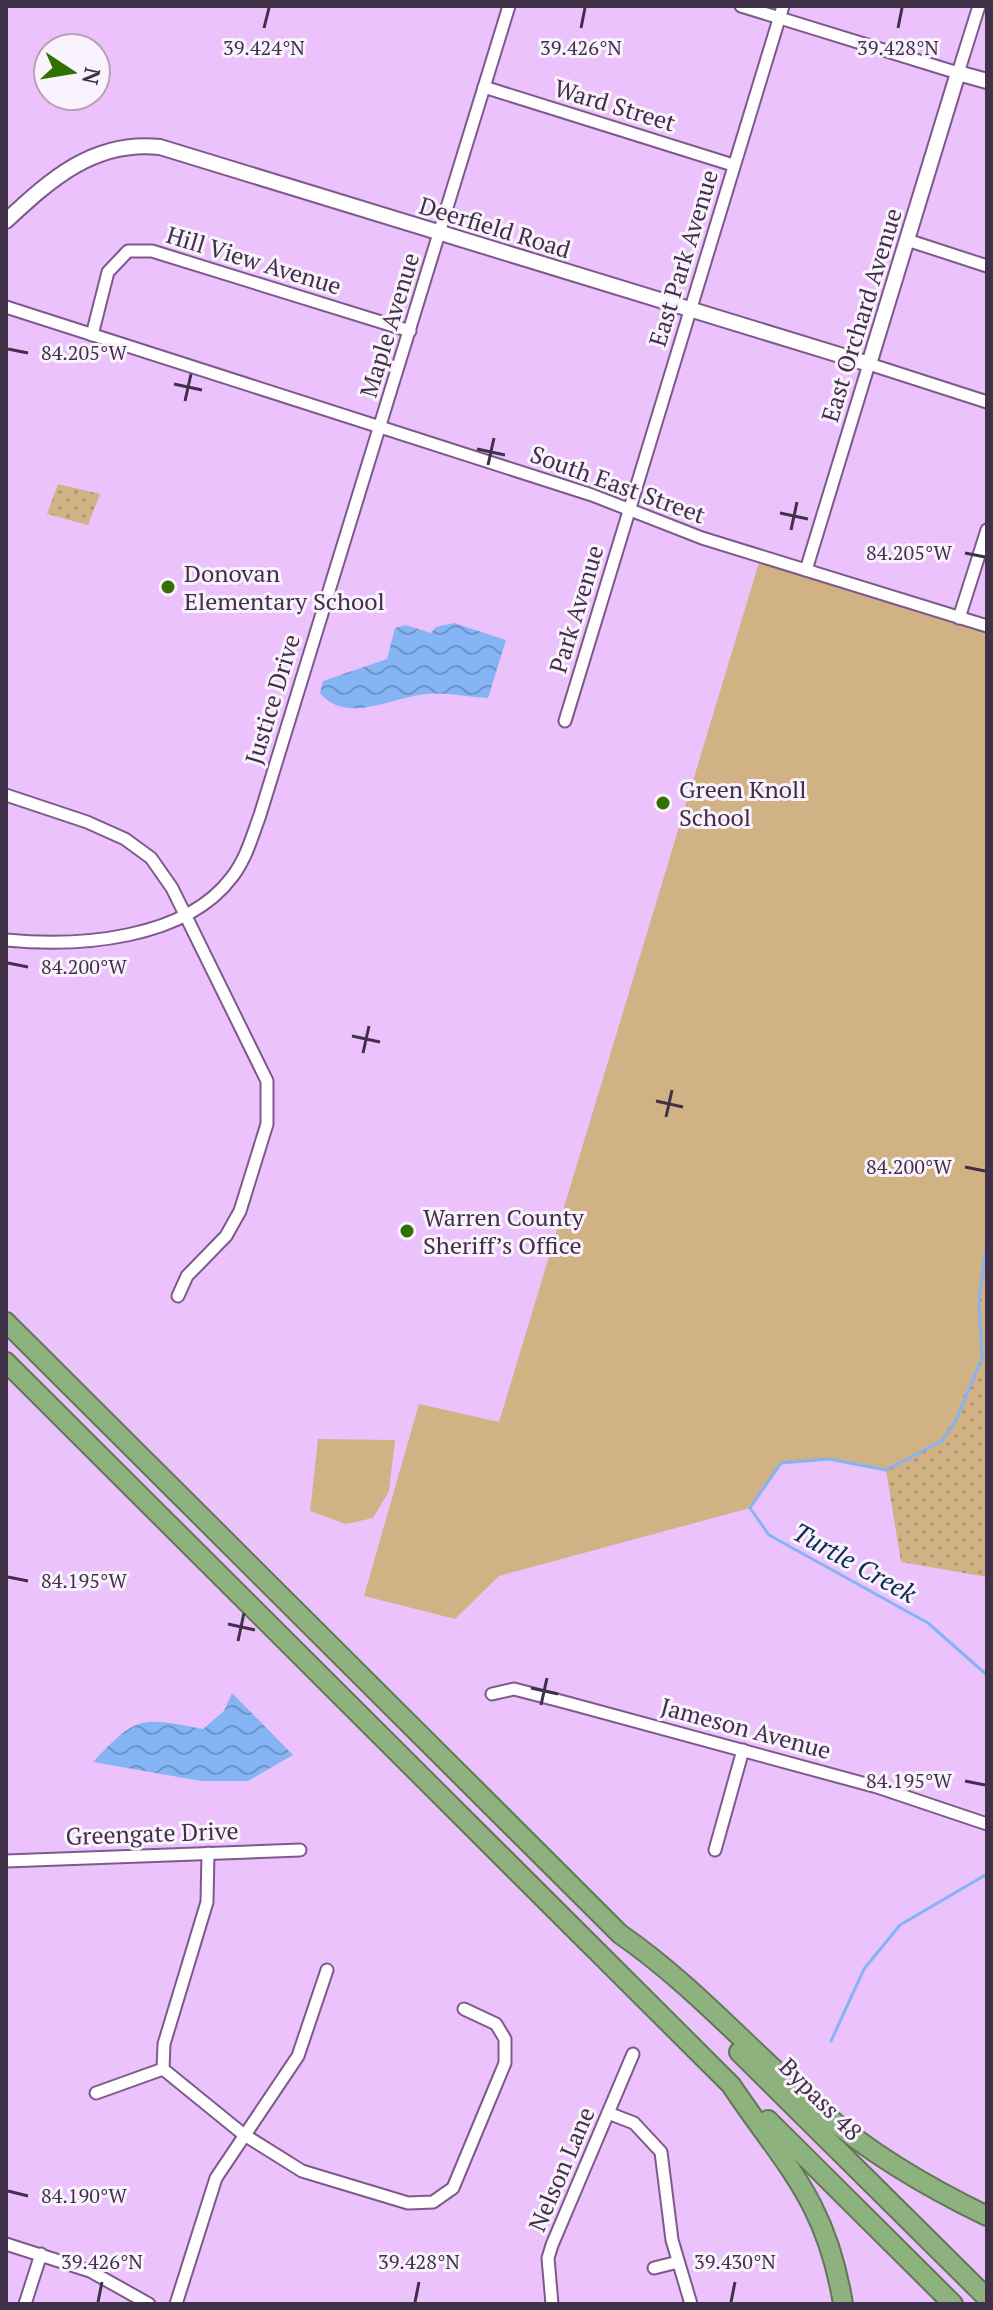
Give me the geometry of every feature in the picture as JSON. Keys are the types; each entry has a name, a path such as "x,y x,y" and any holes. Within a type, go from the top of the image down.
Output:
{"highway":[{"path":"6,1322 620,1934 661,1962 825,2115 888,2160 987,2216"},
{"path":"6,1362 953,2304"},
{"name":"Bypass 48","path":"620,1934 987,2298"},
{"path":"731,2085 809,2196 827,2236 843,2304"}],"street":[{"name":"Maple Avenue","path":"380,427 509,6"},
{"path":"741,6 781,12 987,81"},
{"path":"958,73 979,6"},
{"name":"East Park Avenue","path":"629,511 781,12"},
{"name":"East Orchard Avenue","path":"806,570 958,73"},
{"name":"Ward Street","path":"484,87 733,165"},
{"name":"Deerfield Road","path":"6,221 51,180 85,158 118,148 153,146 180,151 987,402"},
{"path":"907,240 987,266"},
{"name":"Hill View Avenue","path":"92,335 108,272 128,251 152,251 410,331"},
{"name":"South East Street","path":"6,307 592,495 629,511 806,570 987,626"},
{"name":"Justice Drive","path":"6,940 67,940 152,927 186,915 221,890 248,849 380,427"},
{"name":"Park Avenue","path":"565,721 629,511"},
{"path":"959,618 987,530"},
{"path":"6,795 87,822 125,839 151,858 186,915 262,1068 269,1110 258,1158 234,1224 187,1276 178,1296"},
{"name":"Jameson Avenue","path":"492,1694 514,1689 743,1750 932,1804 987,1824"},
{"path":"715,1850 743,1750"},
{"name":"Greengate Drive","path":"6,1861 300,1850"},
{"path":"163,2069 164,2044 207,1902 208,1853"},
{"path":"176,2304 212,2186 243,2134 298,2056 327,1970"},
{"path":"163,2069 243,2134 302,2171 408,2203 433,2202 453,2188 505,2063 505,2039 496,2024 464,2009"},
{"name":"Nelson Lane","path":"552,2304 548,2258 552,2245 633,2054"},
{"path":"96,2093 163,2069"},
{"path":"608,2113 634,2123 661,2152 678,2262 691,2304"},
{"path":"6,2244 90,2271 149,2304"},
{"path":"25,2304 41,2254"},
{"path":"654,2268 678,2262"}],"shaded area":[{"path":"58,484 100,494 88,525 47,514"},
{"path":"761,556 987,626 987,1240 979,1300 982,1358 956,1420 942,1441 886,1470 829,1459 781,1463 750,1508 499,1576 455,1619 364,1596 419,1404 499,1422"},
{"path":"987,1240 987,1577 901,1562 886,1470 942,1441 982,1358 979,1300"},
{"path":"318,1439 395,1440 389,1491 373,1518 346,1524 310,1511"}],"water":[{"path":"454,623 506,640 488,698 426,694 356,708 331,702 320,693 323,681 387,659 395,628 406,625 431,633 436,627"},
{"path":"232,1693 293,1755 248,1781 201,1781 93,1762 120,1735 141,1723 166,1722 203,1729 224,1711"}],"waterway":[{"name":"Turtle Creek","path":"987,1240 979,1300 982,1358 956,1420 942,1441 886,1470 829,1459 781,1463 750,1508 769,1535 928,1623 987,1675"},
{"name":"Turtle Creek","path":"831,2041 864,1969 900,1925 987,1874"}],"place":[{"name":"Donovan Elementary School","path":"168,587"},
{"name":"Green Knoll School","path":"663,803"},
{"name":"Warren County Sheriff’s Office","path":"407,1231"}]}
